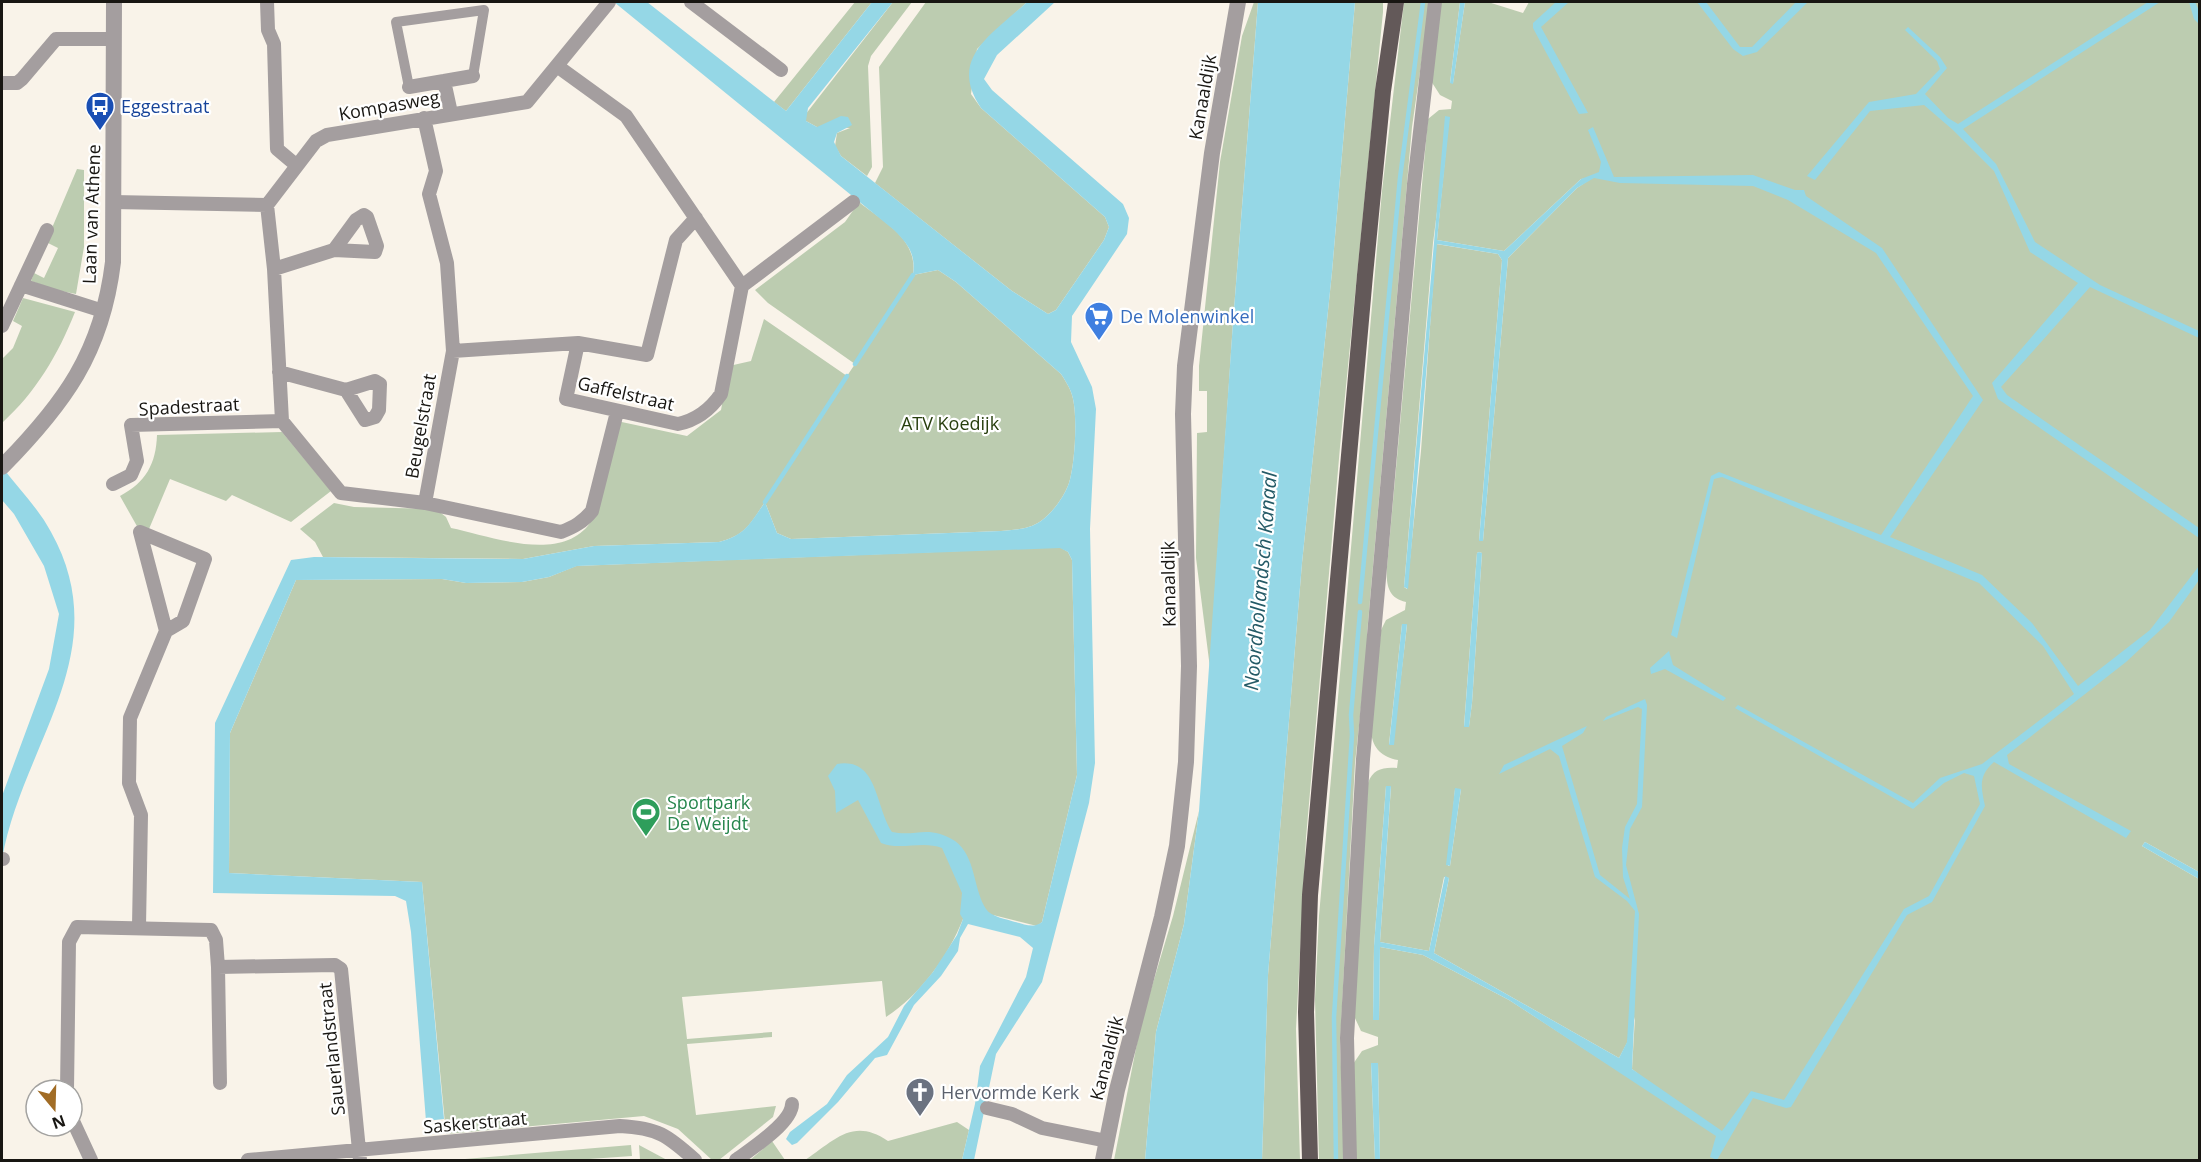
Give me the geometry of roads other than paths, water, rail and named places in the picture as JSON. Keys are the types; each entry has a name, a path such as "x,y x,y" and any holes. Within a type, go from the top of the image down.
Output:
{"main road":[{"path":"1311,1161 1306,1012 1310,895 1366,264 1383,91 1396,2"}],"street":[{"name":"Laan van Athene","path":"2,466 65,396 88,355 103,311 113,262 114,2"},
{"path":"267,2 268,30 274,44 278,149 296,165"},
{"name":"Kompasweg","path":"267,205 316,141 327,135 526,102 609,2"},
{"path":"691,2 781,70"},
{"name":"Kanaaldijk","path":"1103,1161 1117,1090 1162,917 1177,846 1186,762 1189,666 1185,366 1212,153 1238,2"},
{"path":"1350,1161 1347,1038 1363,759 1414,184 1435,2"},
{"path":"484,10 473,76 444,81 409,87 396,22 484,10"},
{"path":"2,83 17,83 22,79 56,39 114,39"},
{"path":"557,66 626,116 742,286 853,202"},
{"path":"444,81 451,113"},
{"name":"Beugelstraat","path":"424,118 436,171 429,194 447,263 453,351 425,503 561,532 573,527 584,521 592,511 617,412"},
{"path":"113,202 267,205 274,269 282,421 341,493 425,503"},
{"path":"453,351 578,343 647,355 676,240 696,218"},
{"path":"2,326 47,230"},
{"path":"274,269 334,250"},
{"path":"21,285 103,311"},
{"name":"Gaffelstraat","path":"578,343 566,399 678,424 691,421 713,405 721,394 742,286"},
{"path":"279,372 346,390"},
{"name":"Spadestraat","path":"113,484 131,475 136,461 131,425 282,421"},
{"path":"139,926 141,815 129,783 130,718 166,631 183,621 205,559 140,532 166,631"},
{"path":"67,1078 69,942 77,927 139,926 211,930 216,940 218,967 220,1083"},
{"name":"Sauerlandstraat","path":"218,967 335,965 342,969 360,1155"},
{"path":"736,1161 780,1126 792,1109 792,1104"},
{"path":"987,1108 1012,1114 1042,1128 1107,1141"},
{"name":"Saskerstraat","path":"248,1161 360,1155 635,1127 650,1128 670,1140 695,1161"},
{"path":"81,1138 91,1161"}],"water":[{"path":"614,2 647,2 786,111 872,2 893,2 808,108 806,121 817,127 841,116 848,117 852,125 837,133 834,142 841,156 1012,291 1048,314 1056,310 1104,240 1109,227 1105,217 981,108 972,90 969,75 978,48 1027,2 1055,2 997,55 984,79 992,90 1123,204 1129,218 1127,234 1072,316 1071,342 1092,387 1096,409 1090,529 1095,763 1089,803 1042,982 996,1054 974,1160 962,1160 975,1104 980,1066 1026,977 1033,948 1020,937 968,924 960,938 958,951 941,976 914,1005 887,1055 875,1058 838,1102 797,1143 792,1145 786,1139 790,1132 827,1104 847,1075 888,1037 904,1006 933,972 957,935 963,919 960,914 962,893 942,848 881,843 858,800 836,813 835,791 828,776 837,764 850,764 860,768 874,786 892,832 937,833 955,841 967,855 982,901 988,912 1029,925 1042,922 1077,775 1072,560 1068,552 1060,548 577,566 549,577 522,582 466,583 442,579 296,580 230,733 229,873 422,882 444,1119 426,1121 411,932 406,901 395,896 213,893 215,723 291,560 314,557 523,559 594,546 719,542 741,532 765,502 777,533 791,539 1012,530 1041,521 1054,509 1067,488 1074,452 1075,414 1071,392 1061,374 956,282 938,270 913,275 914,268 910,250 894,230"},
{"name":"Noordhollandsch Kanaal","path":"1258,2 1355,2 1332,272 1302,563 1268,975 1262,1160 1145,1160 1156,1032 1184,924 1199,811"},
{"path":"1460,2 1465,2 1453,84 1450,83"},
{"path":"1556,2 1569,2 1541,27 1588,113 1579,114 1533,28 1533,23"},
{"path":"1697,2 1706,2 1740,47 1752,47 1796,2 1808,2 1757,52 1743,56 1733,49"},
{"path":"2148,2 2160,2 1963,129 1996,164 2035,242 2100,285 2199,331 2199,338 2090,287 2001,387 2007,395 2199,528 2199,538 1998,399 1992,383 2078,283 2030,252 1994,171 1953,130 1924,105 1870,111 1815,180 1807,176 1869,102 1916,94 1940,69 1937,61 1905,30 1908,27 1940,57 1947,68 1925,94 1948,118 1958,124"},
{"path":"2189,2 2195,2 2199,11 2199,24 2194,19"},
{"path":"1445,116 1450,117 1437,240 1504,251 1581,179 1599,172 1601,162 1588,130 1593,127 1614,177 1753,175 1795,190 1804,190 1806,196 1882,248 1983,400 1890,537 1982,575 2032,623 2078,686 2150,630 2199,566 2199,580 2169,622 2126,662 2007,755 2009,764 2131,831 2126,838 1994,762 1983,777 1982,793 1985,806 1932,902 1907,915 1791,1107 1786,1108 1753,1098 1717,1160 1710,1157 1716,1136 1509,1000 1423,955 1380,947 1379,1020 1373,1020 1374,946 1386,786 1391,786 1380,942 1429,951 1445,876 1449,878 1434,953 1619,1058 1627,1042 1635,911 1627,901 1595,877 1559,756 1550,749 1499,774 1504,765 1587,726 1583,733 1562,746 1600,875 1630,899 1623,877 1622,848 1625,827 1637,804 1642,709 1638,707 1603,721 1606,717 1645,699 1647,705 1642,807 1630,829 1626,865 1639,914 1632,1069 1722,1131 1751,1091 1784,1100 1904,909 1929,896 1980,804 1974,776 1964,773 1944,783 1913,809 1735,708 1738,705 1913,803 1940,778 1982,764 2074,694 2043,646 1979,583 1722,477 1714,479 1677,638 1671,635 1711,476 1719,472 1881,535 1973,396 1876,253 1788,200 1753,186 1620,183 1594,178 1577,188 1508,258 1483,541 1479,541 1502,260 1498,254 1437,244 1408,589 1404,587"},
{"path":"2,467 51,532 69,576 74,618 70,658 59,697 13,817 2,859 2,796 49,669 59,614 44,566 14,514 2,500"},
{"path":"1477,553 1482,553 1472,703 1469,727 1464,727"},
{"path":"1402,624 1407,624 1394,745 1389,745"},
{"path":"1669,651 1673,665 1726,698 1723,701 1665,669 1651,674 1650,668"},
{"path":"1455,788 1461,789 1450,866 1446,865"},
{"path":"2145,842 2199,872 2199,879 2142,846"},
{"path":"1371,1063 1378,1063 1380,1160 1375,1160"}],"waterway":[{"path":"1360,602 1400,178 1423,2"},
{"path":"855,364 913,275"},
{"path":"765,502 847,376"},
{"path":"1336,1160 1334,1017 1352,735 1351,715 1360,612"}],"place":[{"name":"Eggestraat","path":"100,132"},
{"name":"De Molenwinkel","path":"1099,342"},
{"name":"Sportpark De Weijdt","path":"646,838"},
{"name":"Hervormde Kerk","path":"920,1118"}],"park label":[{"name":"ATV Koedijk","path":"950,423"}]}
